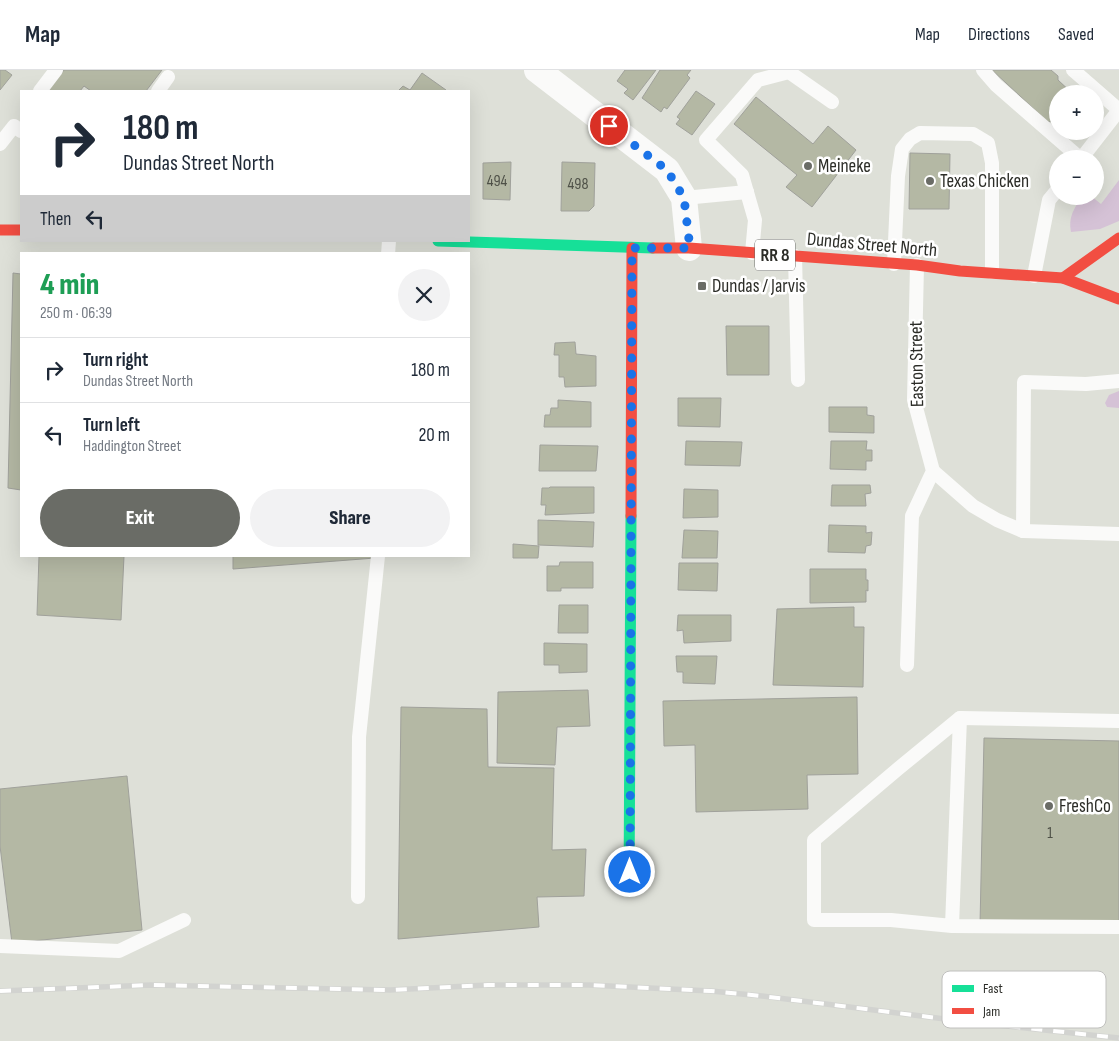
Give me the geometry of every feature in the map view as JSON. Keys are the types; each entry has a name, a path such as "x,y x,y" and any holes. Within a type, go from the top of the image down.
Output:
{"main road":[{"path":"0,230 20,230"},
{"path":"1063,278 1119,238"},
{"name":"Dundas Street North","path":"466,242 632,248 690,248 917,265 1063,278 1119,299"},
{"path":"629,891 632,248"},
{"name":"Dundas Street North","path":"1063,278 1091,270"}],"street":[{"path":"537,70 667,170 684,198 690,248"}],"lane":[{"path":"41,90 56,70"},
{"path":"983,70 996,84 1071,150"},
{"path":"1073,70 1119,110 1088,150"},
{"path":"752,253 755,220 742,175 706,140 758,80 789,72 832,102"},
{"path":"159,90 168,77"},
{"path":"0,144 19,125"},
{"path":"894,264 898,176 902,148 910,139 920,133 973,134 988,142 992,163 992,272"},
{"path":"684,198 747,192"},
{"path":"1034,276 1049,200"},
{"path":"795,256 798,380"},
{"name":"Easton Street","path":"917,265 914,400 933,471"},
{"path":"1023,532 1024,382 1086,384 1119,382"},
{"path":"907,665 912,516 933,471 973,506 1023,532 1119,534"},
{"path":"358,898 359,737 378,557"},
{"path":"952,926 960,718"},
{"path":"1119,721 960,718 814,840 814,920 891,920 952,926 1119,926"},
{"path":"0,946 119,951 184,920"}],"shaded area":[{"path":"1119,180 1119,221 1100,229 1071,232 1071,217 1076,205 1104,205 1104,200"},
{"path":"1119,391 1119,408 1107,407 1105,403 1109,395"}],"building":[{"path":"0,70 5,70 12,75 0,90"},
{"path":"64,70 162,70 147,90 90,90 84,86 81,90 49,90"},
{"path":"625,70 656,70 633,100 624,93 628,89 617,81"},
{"path":"660,70 691,70 687,75 690,78 667,109 664,107 661,112 642,98"},
{"path":"992,70 1051,70 1058,76 1058,80 1063,85 1049,85 1048,122"},
{"path":"422,73 446,90 410,90"},
{"path":"403,86 410,90 399,90"},
{"path":"696,91 715,104 692,135 676,124 680,119 677,117"},
{"path":"756,97 813,144 828,126 856,150 812,207 786,187 797,175 734,124"},
{"name":"Texas Chicken","path":"910,153 950,154 949,209 909,209"},
{"path":"511,162 510,200 483,199 483,163"},
{"path":"562,162 595,163 594,206 589,211 561,211"},
{"path":"13,273 20,274 20,490 8,488"},
{"path":"726,326 769,326 769,375 727,375"},
{"path":"575,342 576,354 596,356 596,386 565,387 564,377 559,377 559,355 554,355 555,343"},
{"path":"678,398 721,398 720,427 678,426"},
{"path":"558,400 591,402 591,427 544,427 545,415 550,415 551,408 558,408"},
{"path":"829,407 867,407 867,415 874,416 874,433 829,432"},
{"path":"686,441 742,442 740,466 685,465"},
{"path":"831,441 867,441 866,450 872,450 872,461 866,461 866,470 830,469"},
{"path":"540,445 598,446 596,471 539,471"},
{"path":"832,485 870,485 871,493 865,494 866,506 831,506"},
{"path":"594,487 594,513 545,515 546,505 541,505 542,488"},
{"path":"684,489 718,490 718,517 683,518"},
{"path":"538,520 594,522 593,547 538,545"},
{"path":"829,525 866,526 866,533 872,532 871,545 866,546 865,553 828,552"},
{"path":"684,530 718,531 717,558 682,558"},
{"path":"513,544 539,546 538,558 513,558"},
{"path":"39,557 124,557 121,620 37,615"},
{"path":"233,557 375,557 375,558 233,569"},
{"path":"560,562 593,562 593,588 561,588 561,591 547,591 547,566 559,566"},
{"path":"679,563 718,563 717,591 678,590"},
{"path":"810,569 866,569 868,591 866,590 866,602 810,603"},
{"path":"559,605 588,605 588,633 558,633"},
{"path":"854,607 854,627 864,627 863,687 773,685 777,609"},
{"path":"678,615 731,615 731,641 684,643 683,630 677,631"},
{"path":"544,643 587,644 587,672 559,673 559,665 544,665"},
{"path":"676,656 717,656 715,684 683,683 683,672 677,672"},
{"path":"588,690 590,726 557,727 555,765 497,763 498,692"},
{"path":"857,697 858,774 807,775 808,809 696,812 695,745 664,746 663,701"},
{"path":"401,707 487,709 488,767 554,768 552,850 586,849 584,896 537,897 539,927 398,939"},
{"path":"984,738 1119,741 1119,926 980,925"},
{"path":"127,776 142,930 12,943 0,846 0,789"}],"railway":[{"path":"0,991 151,985 390,990 488,985 589,985 711,991 942,1019"},
{"path":"1026,1028 1119,1038"}],"traffic: fast":[{"path":"469,242 653,248"},
{"path":"629,891 631,516"}],"traffic: jam":[{"path":"0,230 20,230"},
{"path":"1063,278 1119,238"},
{"path":"631,516 632,248"},
{"path":"653,248 689,248 1063,278 1119,299"}],"place":[{"name":"Meineke","path":"808,166"},
{"name":"Texas Chicken","path":"930,181"},
{"name":"Dundas / Jarvis","path":"702,286"},
{"name":"FreshCo","path":"1049,806"}],"route":[{"path":"609,126 667,170 684,198 690,248 632,248 630,872"}]}
